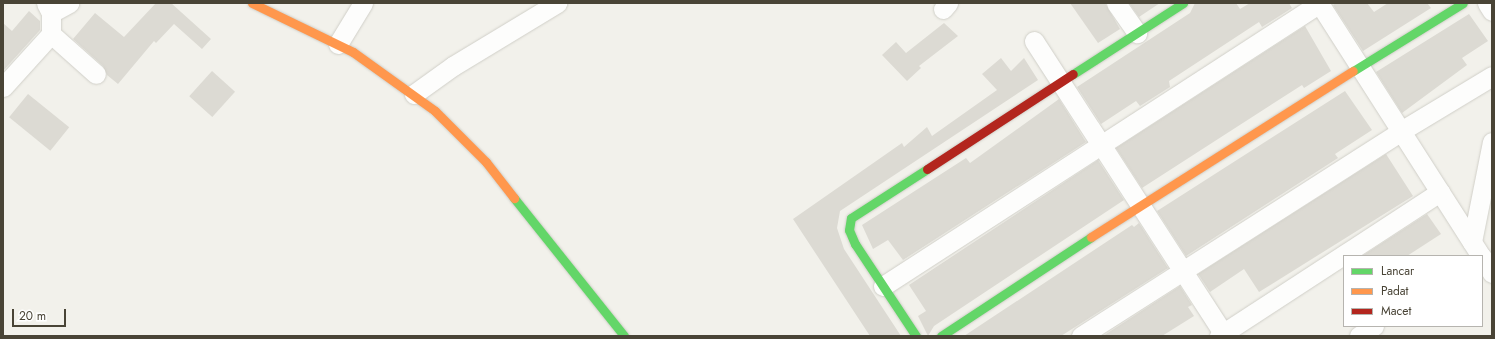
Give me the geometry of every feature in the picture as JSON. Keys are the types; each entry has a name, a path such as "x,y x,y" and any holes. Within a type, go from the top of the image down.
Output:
{"street":[{"path":"69,3 49,8 51,34 96,74"},
{"path":"252,3 274,7 344,33 372,64 414,94 458,132 486,162 623,336"},
{"path":"344,33 363,3"},
{"path":"414,94 453,66 557,3"},
{"path":"1116,3 1137,33"},
{"path":"916,336 855,244 849,230 851,218 1183,3"},
{"path":"883,286 1101,143 1319,3 1478,252"},
{"path":"941,336 1141,204 1463,3"},
{"path":"1487,3 1492,11"},
{"path":"3,87 51,34"},
{"path":"1034,41 1141,204 1223,335 1343,256"},
{"path":"1081,336 1401,131 1492,76"},
{"path":"1478,252 1492,142"},
{"path":"1344,255 1440,192"},
{"path":"1483,260 1492,273"},
{"path":"1359,336 1372,327"}],"building":[{"path":"156,3 171,3 211,39 202,49 174,24 156,43 154,41 118,84 107,75 103,66 73,39 95,13 124,37"},
{"path":"1070,3 1105,3 1120,29 1098,43"},
{"path":"1129,3 1160,3 1139,17"},
{"path":"1195,3 1236,3 1240,9 1250,3 1289,3 1292,8 1262,27 1259,22 1169,81 1170,87 1140,106 1136,101 1101,124 1077,87 1190,13"},
{"path":"1336,3 1367,3 1374,12 1388,3 1427,3 1431,8 1363,51 1333,5"},
{"path":"29,11 40,21 40,30 3,71 3,23 12,31"},
{"path":"1469,14 1488,41 1462,58 1467,65 1402,113 1376,72"},
{"path":"944,23 958,36 919,66 921,68 907,81 882,55 896,42 906,53"},
{"path":"1305,26 1331,71 1304,88 1302,85 1142,188 1116,148"},
{"path":"1001,58 1011,71 1024,58 1038,80 840,211 837,228 844,249 901,336 870,336 793,219 902,143 904,147 927,127 932,136 997,90 982,74"},
{"path":"212,71 235,92 212,117 189,96"},
{"path":"1345,91 1372,130 1335,154 1338,158 1186,256 1157,211"},
{"path":"28,94 69,127 50,151 9,117"},
{"path":"1059,99 1086,142 903,260 888,240 873,249 862,225 966,158 970,163"},
{"path":"1386,154 1413,196 1259,292 1244,269 1210,292 1198,274"},
{"path":"1098,160 1124,200 934,326 928,336 918,316 926,311 909,285"},
{"path":"1427,214 1441,234 1409,255 1364,255"},
{"path":"1139,223 1168,268 1061,336 964,336 1132,225 1134,227"},
{"path":"1180,286 1192,305 1188,307 1194,316 1162,336 1103,336"}],"traffic: fast":[{"path":"1073,74 1183,3"},
{"path":"1353,71 1463,3"},
{"path":"916,336 855,244 849,230 851,218 927,169"},
{"path":"514,198 624,336"},
{"path":"941,336 1091,237"}],"traffic: slow":[{"path":"252,3 353,52 435,111 486,162 514,198"},
{"path":"1091,237 1353,71"}],"traffic: jam":[{"path":"927,169 1073,74"}]}
